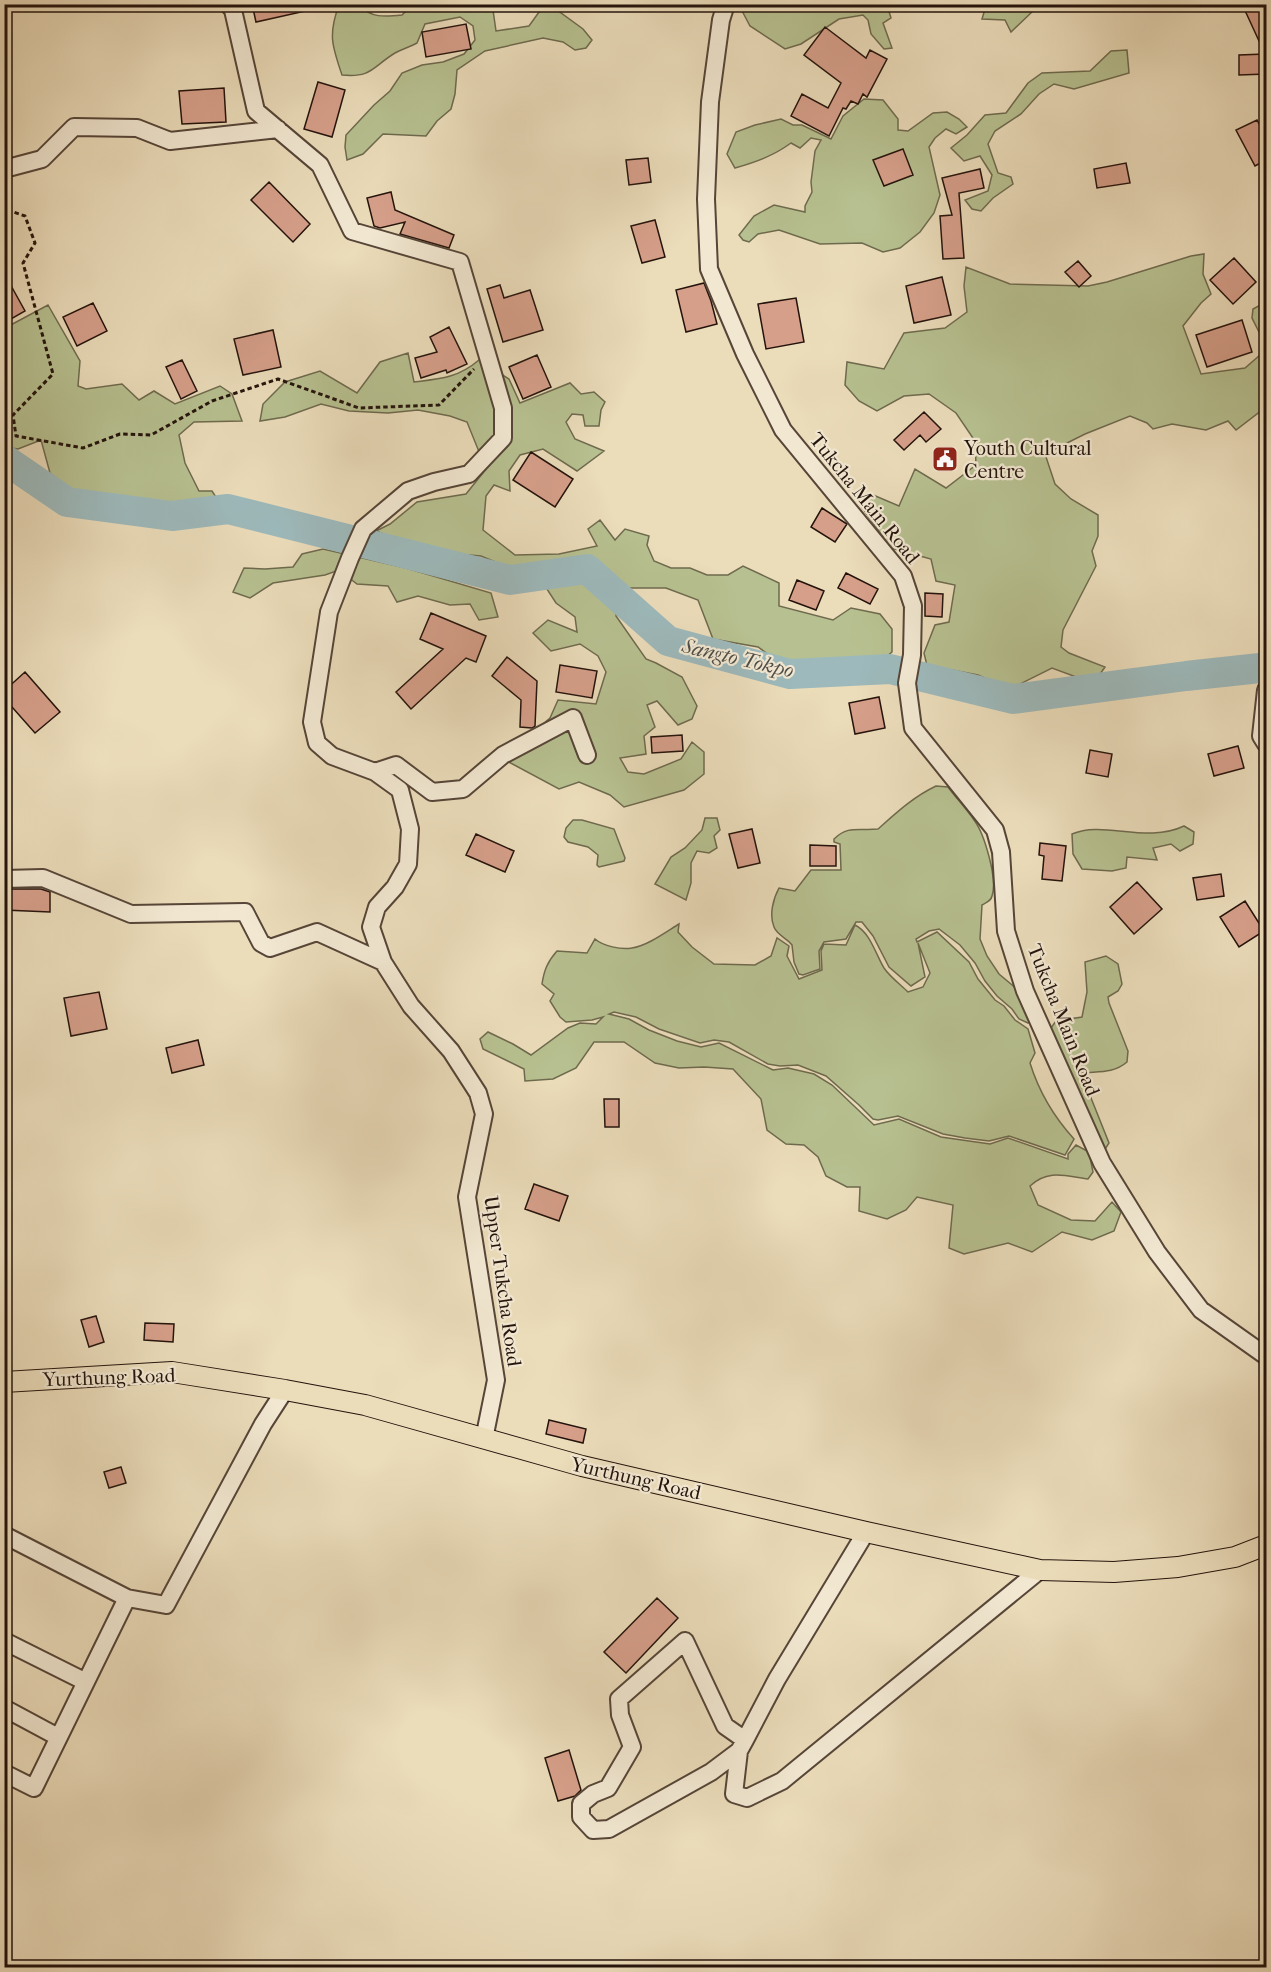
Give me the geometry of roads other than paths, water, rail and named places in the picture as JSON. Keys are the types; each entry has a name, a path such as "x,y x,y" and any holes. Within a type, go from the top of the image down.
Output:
{"main road":[{"name":"Yurthung Road","path":"4,1382 172,1372 285,1390 376,1408 582,1466 1040,1570 1114,1572 1178,1567 1235,1557 1266,1545"}],"street":[{"name":"Upper Tukcha Road","path":"228,4 233,10 256,111 320,165 352,231 460,262 503,408 503,438 469,474 408,491 363,529 329,612 312,722 317,743 332,756 375,772 400,790 410,829 408,864 395,888 378,907 371,927 383,962 411,1006 451,1051 478,1093 484,1114 467,1197 496,1380 484,1439"},
{"name":"Tukcha Main Road","path":"726,4 721,20 710,102 706,199 709,269 745,354 783,430 903,576 912,606 912,655 907,683 913,728 995,830 1001,852 1006,931 1024,991 1102,1163 1157,1252 1201,1310 1266,1356"},
{"path":"8,168 42,159 74,127 137,128 170,141 278,129"},
{"path":"1266,693 1261,736 1266,744"},
{"path":"375,772 396,765 432,792 464,789 503,755 573,718 587,754"},
{"path":"4,879 43,878 131,914 245,912 261,943 270,948 317,932 383,962"},
{"path":"4,1535 127,1598 166,1605 263,1424 285,1390"},
{"path":"866,1532 777,1679 742,1746 734,1794 747,1798 782,1781 1040,1570"},
{"path":"4,1773 34,1788 127,1598"},
{"path":"4,1641 86,1682"},
{"path":"685,1641 725,1726 742,1746 711,1772 609,1829 593,1830 581,1817 581,1804 593,1794 608,1788 632,1747 620,1715 619,1699 685,1641"},
{"path":"4,1707 58,1737"}],"waterway":[{"name":"Sangto Tokpo","path":"4,459 67,502 172,516 228,509 510,580 587,569 668,641 790,674 890,669 1013,699 1186,676 1260,668 1266,670"}],"place":[{"name":"Youth Cultural Centre","path":"945,459"}]}
